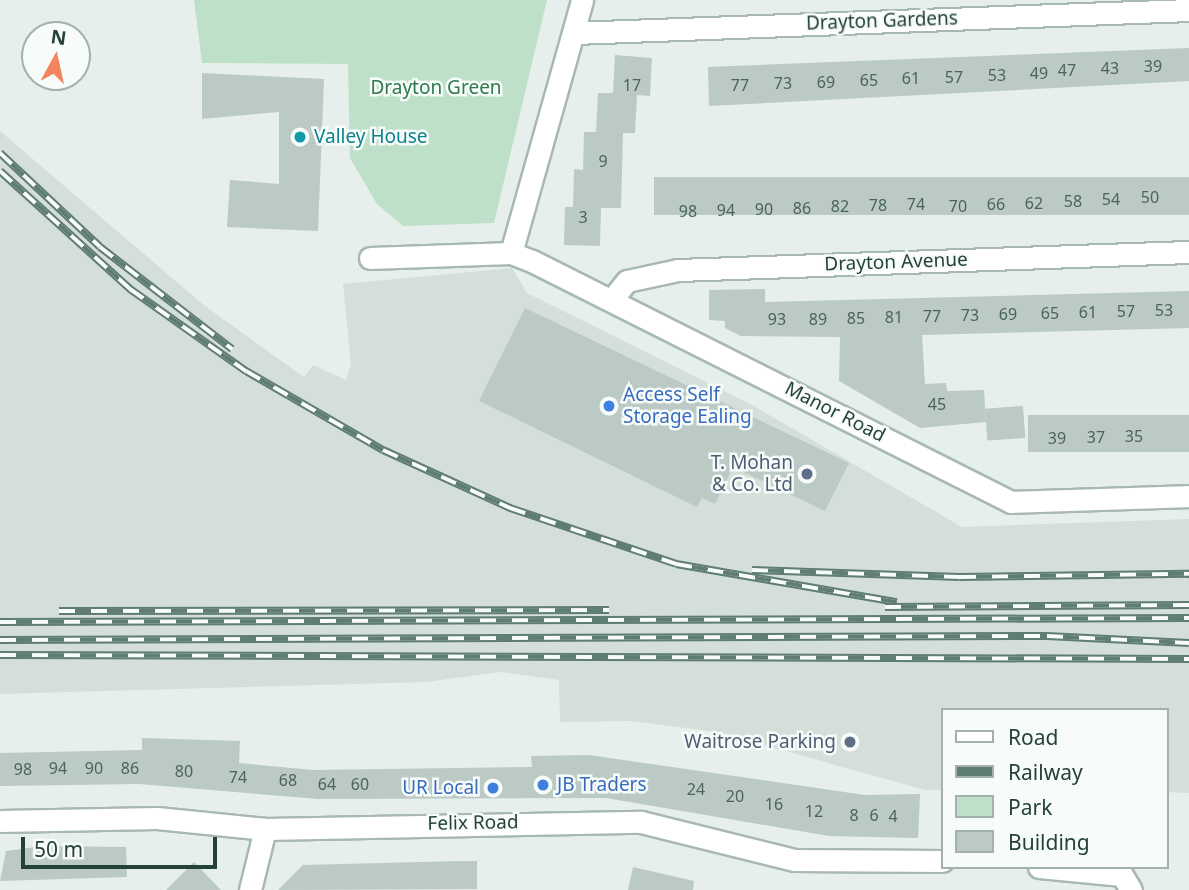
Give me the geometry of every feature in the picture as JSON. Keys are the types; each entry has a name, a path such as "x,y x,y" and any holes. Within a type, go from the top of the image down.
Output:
{"street":[{"path":"511,253 582,0"},
{"name":"Drayton Gardens","path":"574,33 1189,10"},
{"name":"Drayton Avenue","path":"613,298 627,281 678,270 1189,252"},
{"name":"Manor Road","path":"370,258 511,253 613,298 1011,502 1189,496"},
{"name":"Felix Road","path":"0,821 158,818 265,829 641,822 794,860 940,861"},
{"path":"250,890 265,829"},
{"path":"1063,869 1109,873 1131,886"}],"shaded area":[{"path":"0,131 205,306 304,377 313,365 346,380 351,364 343,284 512,268 527,293 752,405 962,527 1189,519 1189,793 1168,792 1168,708 940,708 940,790 925,790 717,732 631,721 560,722 559,680 500,672 426,682 0,694"}],"green space":[{"name":"Drayton Green","path":"194,0 547,0 494,223 403,226 377,204 350,158 348,64 202,63"}],"building":[{"path":"1189,48 1189,81 709,106 708,67"},
{"path":"615,55 652,58 650,96 637,95 635,133 623,133 621,208 601,208 600,246 564,245 565,207 573,207 574,169 583,170 584,132 596,132 598,93 613,93"},
{"name":"Valley House","path":"202,73 324,79 318,231 227,227 230,180 279,184 279,112 202,119"},
{"path":"654,177 1189,177 1189,215 654,215"},
{"path":"765,289 765,302 1189,291 1189,328 922,335 925,384 946,383 947,391 984,390 986,422 920,428 839,381 840,337 741,336 725,328 725,321 709,320 709,290"},
{"name":"Access Self Storage Ealing","path":"525,308 849,463 825,511 733,467 715,504 702,498 697,507 479,401"},
{"path":"1023,406 1025,438 987,441 985,409"},
{"path":"1028,415 1189,415 1189,452 1028,452"},
{"path":"142,738 240,741 239,763 313,770 532,767 531,756 589,755 865,795 920,794 918,838 829,836 606,798 318,799 139,784 0,786 0,753 142,750"},
{"path":"43,846 126,847 127,877 0,881 6,851"},
{"path":"477,861 477,889 278,890 303,865"},
{"path":"194,862 221,890 166,890"},
{"path":"633,867 694,881 693,890 628,890"}],"railway":[{"path":"0,153 100,247 232,349"},
{"path":"0,171 130,289 246,371 383,450 510,508 676,564 897,602"},
{"path":"752,570 960,577 1189,574"},
{"path":"885,607 1189,605"},
{"path":"59,611 609,610"},
{"path":"0,622 1189,618"},
{"path":"0,640 1047,636 1189,643"},
{"path":"0,655 1189,659"}],"place":[{"name":"Valley House","path":"300,137"},
{"name":"Access Self Storage Ealing","path":"609,406"},
{"name":"T. Mohan & Co. Ltd","path":"807,474"},
{"name":"Waitrose Parking","path":"850,742"},
{"name":"JB Traders","path":"543,785"},
{"name":"UR Local","path":"493,788"}]}
